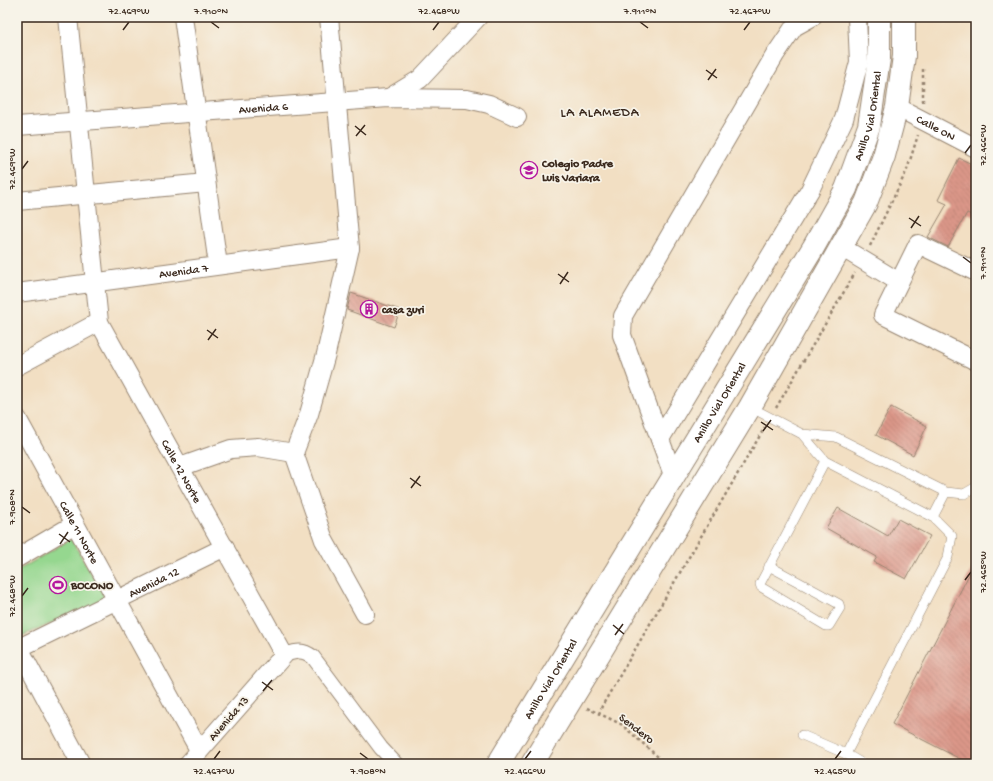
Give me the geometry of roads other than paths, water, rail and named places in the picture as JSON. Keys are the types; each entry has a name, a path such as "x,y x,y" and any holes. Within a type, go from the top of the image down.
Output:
{"highway":[{"name":"Anillo Vial Oriental","path":"498,764 673,475 813,248 846,189 868,126 879,59 879,17"},
{"name":"Anillo Vial Oriental","path":"532,764 572,701 750,407 841,247 868,196 884,156 897,107 904,56 904,17"}],"street":[{"name":"Calle 12 Norte","path":"68,17 99,322 284,655"},
{"path":"183,17 218,265"},
{"path":"329,17 350,248 326,354 309,414 294,453 324,540 365,614"},
{"name":"Avenida 6","path":"17,126 388,98 420,79 478,17"},
{"path":"673,475 622,336 623,316 775,55 794,27 812,17"},
{"path":"660,438 810,190 844,119 859,62 858,17"},
{"path":"388,98 467,99 489,104 518,117"},
{"name":"Calle 0N","path":"897,107 976,148"},
{"path":"17,200 206,183"},
{"path":"976,272 918,244 883,315 976,361"},
{"path":"841,247 900,282"},
{"name":"Avenida 7","path":"17,293 95,284 218,265 350,248"},
{"path":"17,366 99,322"},
{"name":"Calle 11 Norte","path":"17,418 200,750"},
{"path":"180,467 231,449 258,447 294,453"},
{"path":"17,558 75,524"},
{"name":"Avenida 12","path":"18,648 225,547"},
{"path":"18,648 81,764"},
{"path":"284,655 298,651 306,652 313,657 381,748 396,764"},
{"name":"Avenida 13","path":"188,764 284,655"}],"lane":[{"path":"750,407 802,434 825,461 933,517 952,536 948,557 846,754"},
{"path":"802,434 836,436 946,492 964,494 976,487"},
{"path":"769,566 839,604 840,608 829,626 826,626 761,587 760,584 769,566 825,461"},
{"path":"933,517 946,492"},
{"path":"802,735 846,754 863,764"}],"place":[{"name":"Colegio Padre Luis Variara","path":"529,170"},
{"name":"casa zuri","path":"369,309"},
{"name":"BOCONO","path":"58,585"}],"district":[{"name":"LA ALAMEDA","path":"600,111"}]}
